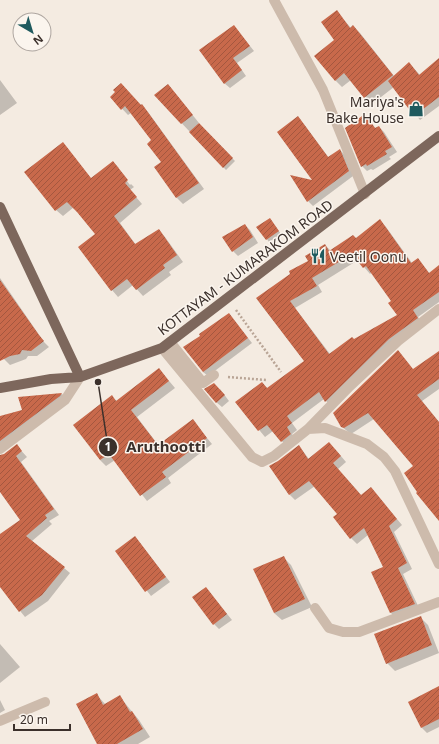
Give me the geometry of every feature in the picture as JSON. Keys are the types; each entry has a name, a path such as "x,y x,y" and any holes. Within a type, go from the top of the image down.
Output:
{"main road":[{"name":"KOTTAYAM - KUMARAKOM ROAD","path":"0,388 51,379 80,377 166,345 439,136"},
{"path":"0,207 80,377"}],"street":[{"path":"274,0 323,90 365,194"},
{"path":"166,345 252,457 262,462 274,456 308,429 350,386 398,341 439,309"},
{"path":"166,345 203,383 214,375"},
{"path":"0,449 65,400 80,377"},
{"path":"308,429 325,428 367,444 384,458 395,471 439,564"},
{"path":"315,608 329,628 343,632 359,632 439,602"},
{"path":"0,721 45,702"}],"path":[{"path":"228,298 281,372"},
{"path":"214,375 266,380"}],"building":[{"path":"337,10 350,28 353,25 393,75 364,98 344,73 335,81 314,56 334,40 321,22"},
{"path":"234,25 250,46 233,58 242,70 224,84 199,50"},
{"path":"439,58 439,97 414,116 388,81 409,62 419,75"},
{"path":"121,83 141,105 142,104 199,183 176,198 154,167 161,162 147,144 151,140 125,106 121,110 110,97 115,92 113,90"},
{"path":"168,84 193,115 181,124 154,95"},
{"path":"365,114 375,128 379,126 392,147 385,151 387,154 367,166 366,164 361,167 345,128"},
{"path":"298,116 328,157 340,149 349,171 307,202 290,175 312,180 277,132"},
{"path":"199,123 233,158 223,168 189,132"},
{"path":"63,142 91,178 113,161 128,180 125,183 137,197 114,216 135,244 159,229 177,255 163,265 165,268 136,290 127,279 111,291 78,247 95,234 67,202 55,211 24,172"},
{"path":"270,218 279,231 266,240 256,227"},
{"path":"380,219 411,263 418,258 429,273 439,265 439,292 413,310 418,318 389,339 325,402 319,392 287,416 292,423 287,427 291,434 281,442 267,425 258,431 235,402 262,382 267,388 304,361 256,298 290,274 289,271 308,261 305,256 325,244 329,251 353,235 356,238","holes":["352,254 363,268 366,266 391,301 388,303 397,315 354,339 352,337 329,354 290,301 317,286 312,278"]},
{"path":"245,224 253,237 232,252 222,237"},
{"path":"0,280 44,341 31,351 22,350 20,354 10,356 0,361"},
{"path":"229,313 248,338 203,372 183,347 200,336 199,334"},
{"path":"398,350 413,369 439,351 439,379 417,395 439,422 439,521 416,493 417,492 404,473 413,466 368,413 344,428 341,427 333,413"},
{"path":"159,368 169,381 131,410 158,445 193,419 207,438 162,472 166,477 140,496 109,454 100,460 73,425 112,395 116,401"},
{"path":"214,383 225,395 216,403 204,389"},
{"path":"62,393 0,441 0,416 22,410 18,397"},
{"path":"329,442 341,456 333,463 361,495 371,487 397,519 389,526 407,563 398,568 415,604 390,613 371,572 383,567 364,528 350,539 333,517 337,514 309,481 289,495 269,466 299,445 308,459"},
{"path":"17,444 22,451 16,456 54,509 45,515 47,518 26,536 65,567 42,595 19,612 0,587 0,534 20,520 0,492 0,455 4,454"},
{"path":"135,536 166,577 145,592 115,551"},
{"path":"284,556 305,599 274,613 253,569"},
{"path":"206,587 227,614 213,625 192,597"},
{"path":"421,616 432,645 386,664 374,634"},
{"path":"439,686 439,719 421,728 408,702"},
{"path":"97,693 103,705 120,695 130,712 132,711 143,729 117,744 97,744 76,704"}],"place":[{"name":"Mariya's Bake House","path":"416,109"},
{"name":"Veetil Oonu","path":"318,256"},
{"name":"Aruthootti","path":"98,382"}]}
